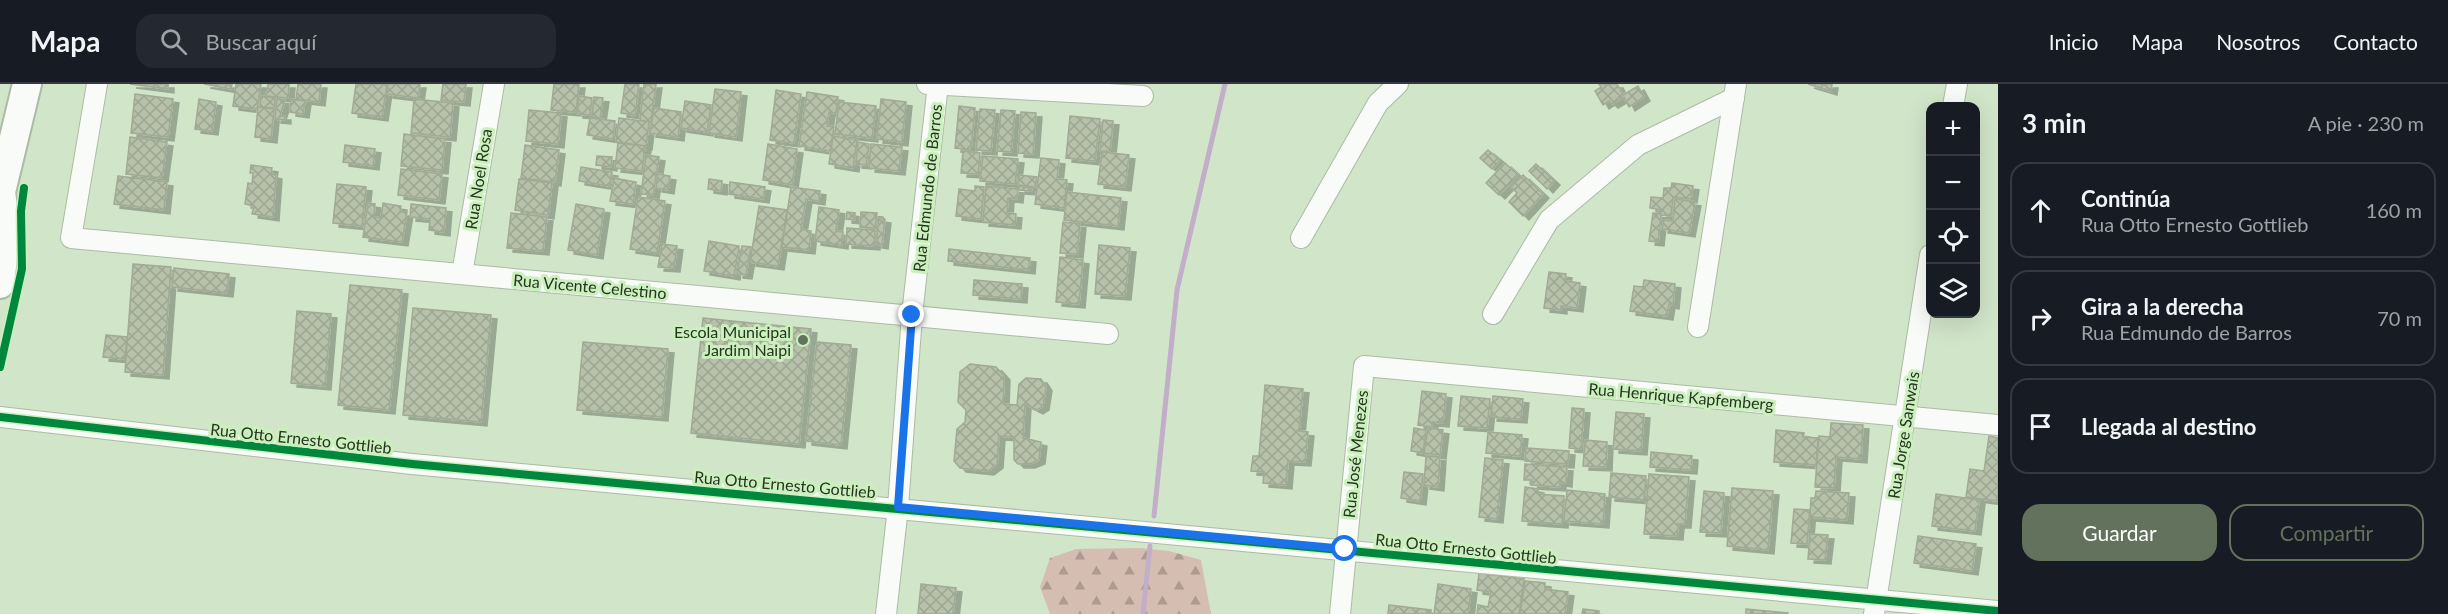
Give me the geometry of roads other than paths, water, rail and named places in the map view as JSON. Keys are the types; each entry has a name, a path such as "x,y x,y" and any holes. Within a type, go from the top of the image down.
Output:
{"main road":[{"path":"0,284 6,231 0,193 27,84"}],"street":[{"name":"Rua Vicente Celestino","path":"97,84 71,238 1108,334"},
{"name":"Rua Noel Rosa","path":"462,274 494,84"},
{"path":"933,84 1143,96"},
{"name":"Rua Edmundo de Barros","path":"886,614 898,507 912,315 933,84"},
{"path":"1301,238 1378,103 1398,84"},
{"path":"1954,102 1957,84"},
{"path":"1493,314 1549,220 1638,145 1735,91"},
{"path":"1698,327 1735,91"},
{"name":"Rua Jorge Sanwais","path":"1875,608 1929,264"},
{"name":"Rua Henrique Kapfemberg","path":"1364,366 1998,425"},
{"name":"Rua José Menezes","path":"1340,614 1364,366"},
{"name":"Rua Otto Ernesto Gottlieb","path":"0,417 412,464 1345,549 1875,608 1998,611"}],"waterway":[{"path":"1154,516 1177,290 1225,84"},
{"path":"1143,614 1150,546"}],"place":[{"name":"Escola Municipal Jardim Naipi","path":"803,340"}]}
